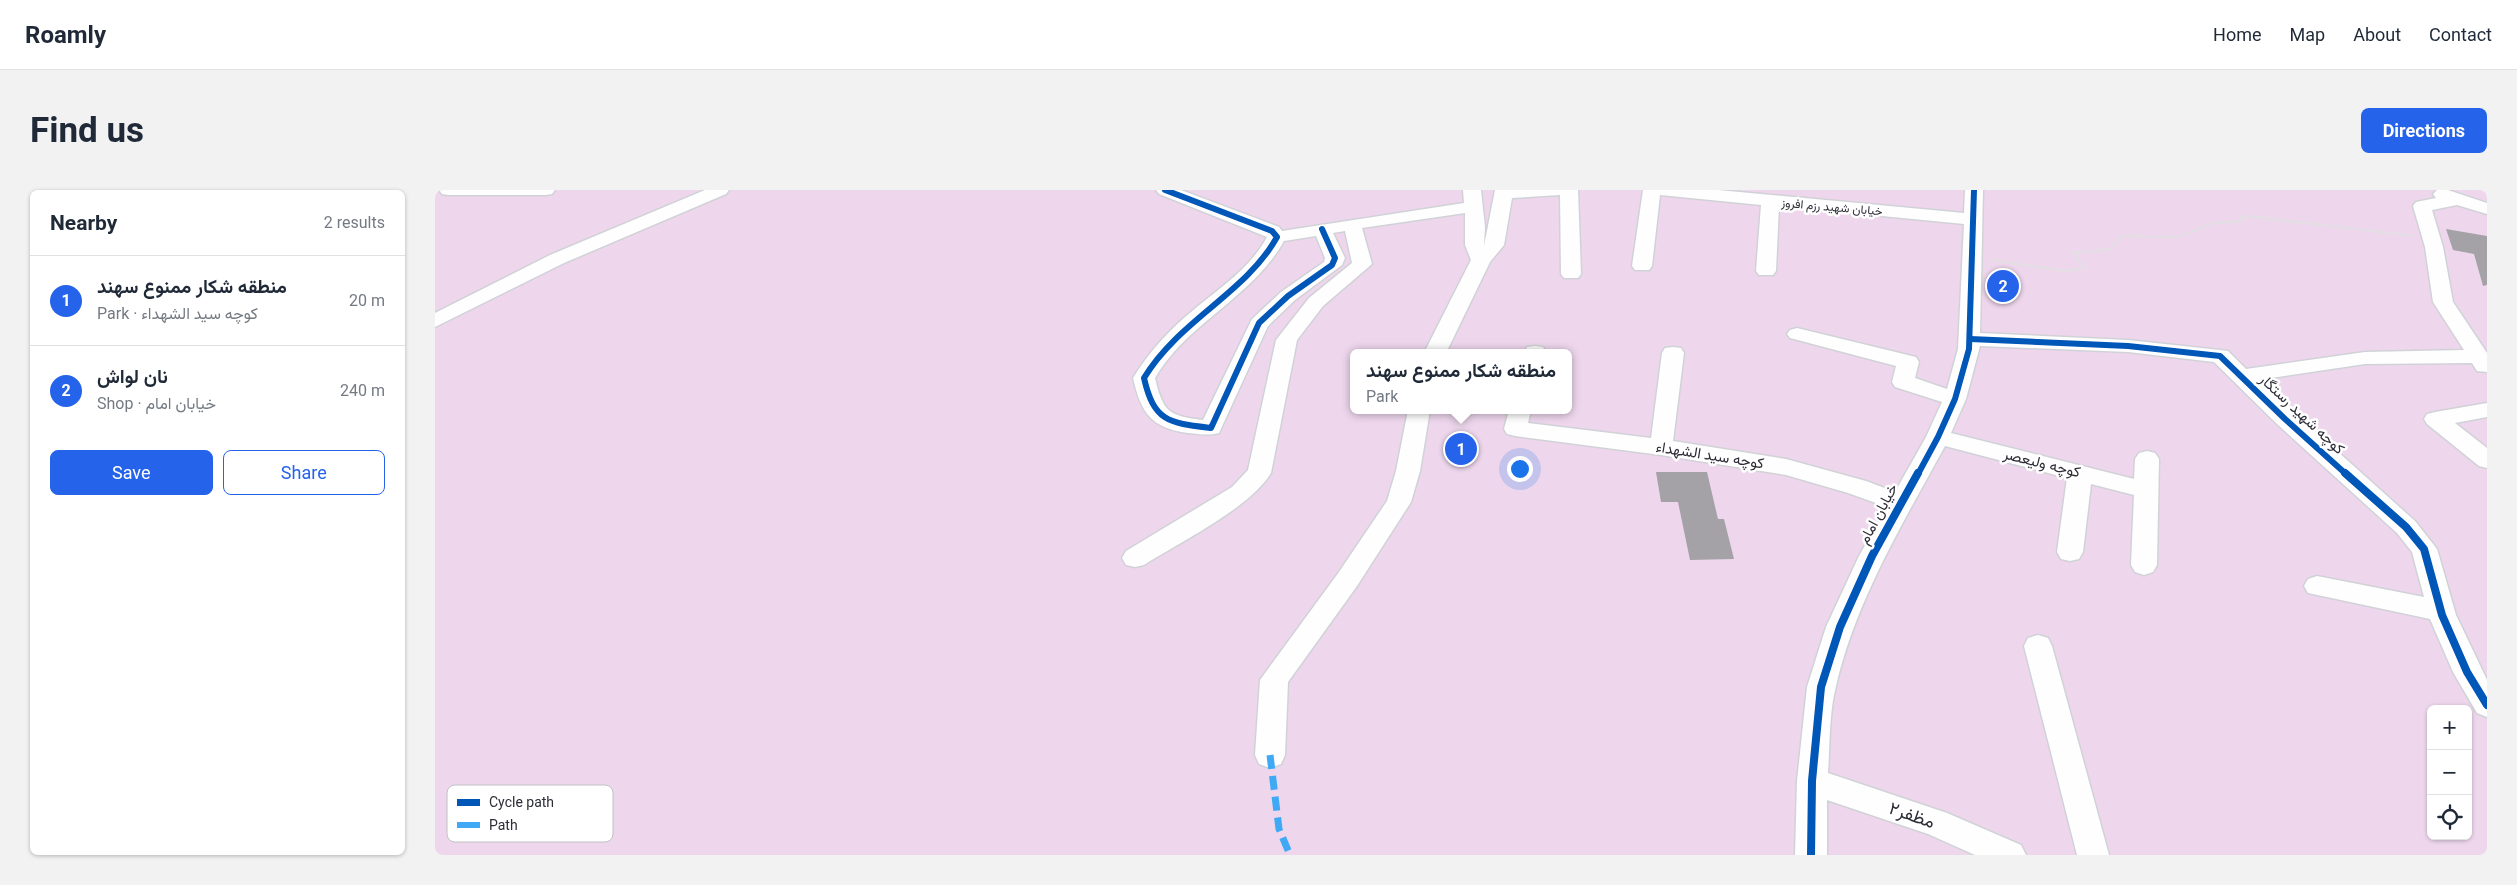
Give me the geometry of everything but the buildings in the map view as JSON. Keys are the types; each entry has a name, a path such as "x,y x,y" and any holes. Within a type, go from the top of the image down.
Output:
{"street":[{"path":"448,190 546,190"},
{"path":"435,321 557,259 720,190"},
{"path":"1165,190 1272,231 1277,237"},
{"path":"1437,349 1476,274 1481,260 1495,245 1504,192 1560,190"},
{"path":"1569,190 1571,274"},
{"path":"1642,266 1653,190"},
{"name":"خیابان شهید رزم افروز","path":"1660,190 1974,219"},
{"name":"خیابان امام","path":"1811,855 1812,780 1821,687 1840,627 1872,556 1938,436 1955,399 1969,349 1974,190"},
{"path":"2435,190 2457,200 2487,209"},
{"path":"1277,237 1352,224 1473,199 1476,228 1474,245 1481,260"},
{"path":"2457,200 2422,206 2431,238 2443,302 2482,363"},
{"path":"1766,271 1770,201"},
{"path":"1135,558 1241,493 1259,473 1287,340 1316,302 1363,264 1352,224"},
{"path":"1277,237 1266,258 1176,337 1151,364 1144,378 1150,405 1169,423 1211,428 1259,323 1288,296 1332,265 1335,258 1322,229"},
{"path":"1797,334 1908,362 1903,382 1955,399"},
{"name":"کوچه شهید رستگار","path":"1970,339 2128,346 2204,352 2220,356 2285,419 2406,527 2424,549 2441,611 2467,672 2485,699"},
{"path":"1661,447 1673,353"},
{"path":"2241,376 2365,358 2482,363"},
{"path":"2487,410 2435,419 2487,460"},
{"path":"1270,755 1274,680 1348,579 1399,502 1408,471 1418,414"},
{"name":"کوچه سید الشهداء","path":"1518,420 1661,447 1786,467 1857,487 1900,503"},
{"name":"کوچه ولیعصر","path":"1938,436 2146,490"},
{"path":"2143,565 2147,459"},
{"path":"2070,552 2080,473"},
{"path":"2317,586 2441,611"},
{"path":"2038,646 2093,855"},
{"name":"مظفر۲","path":"1812,780 1937,823 2009,855"}],"path":[{"path":"1973,258 2065,271 2072,270 2085,268 2073,253 2111,250 2121,236 2177,237 2214,223 2242,221 2241,217 2248,216 2339,225 2431,238"}],"shaded area":[{"path":"435,190 2487,190 2487,855 435,855"}],"marked path":[{"path":"1270,755 1279,829 1290,855"}],"cycle path":[{"path":"1165,190 1272,231 1277,237 1269,251 1255,267 1174,338 1152,364 1144,378 1152,405 1158,414 1173,423 1211,428 1259,323 1288,296 1332,265 1335,258 1322,229"},
{"path":"1811,855 1812,781 1821,687 1840,627 1872,556 1938,437 1955,399 1969,349 1974,190"},
{"path":"1970,339 2128,346 2220,356 2285,419 2406,527 2424,549 2442,615 2467,672 2487,705"}],"place":[{"name":"نان لواش","path":"2003,286"},
{"name":"منطقه شکار ممنوع سهند","path":"1461,449"}]}
